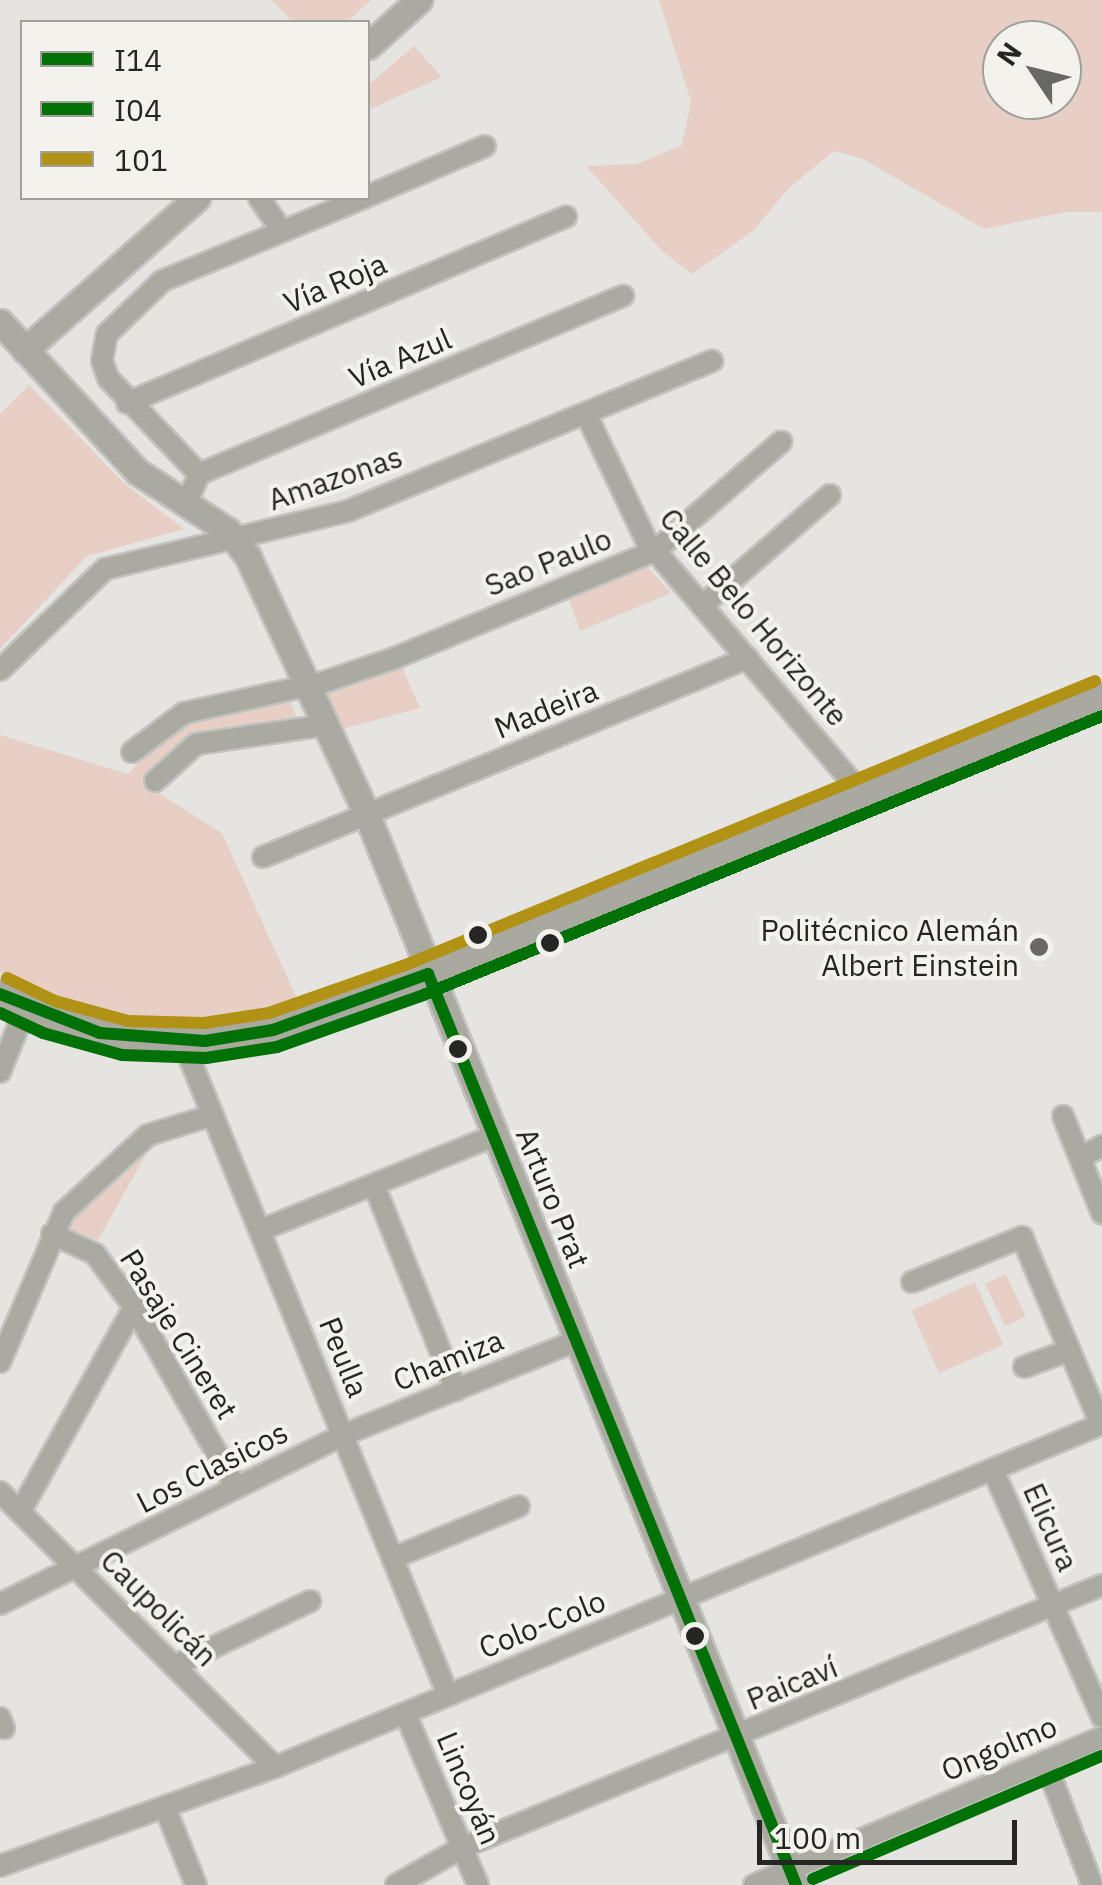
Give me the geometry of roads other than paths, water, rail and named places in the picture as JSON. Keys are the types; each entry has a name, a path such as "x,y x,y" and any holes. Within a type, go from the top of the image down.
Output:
{"main road":[{"path":"0,994 100,1033 183,1042 274,1030 428,974 1102,698"}],"street":[{"path":"370,44 419,0"},
{"path":"370,195 485,146"},
{"path":"26,350 195,200"},
{"path":"260,200 282,232"},
{"path":"185,506 200,474 127,403 104,368 111,327 162,282 358,200"},
{"name":"Vía Roja","path":"127,403 566,218"},
{"name":"Vía Azul","path":"200,474 623,296"},
{"path":"0,322 122,457 185,506 238,540"},
{"name":"Amazonas","path":"0,670 99,572 348,510 712,361"},
{"name":"Calle Belo Horizonte","path":"586,414 655,550 863,795"},
{"name":"Sao Paulo","path":"132,752 184,713 308,685 395,658 655,550 781,442"},
{"path":"703,604 830,496"},
{"name":"Arturo Prat","path":"238,540 368,814 428,974 793,1878"},
{"name":"Madeira","path":"263,858 748,658"},
{"path":"155,781 196,744 327,726"},
{"path":"0,1072 26,1007"},
{"name":"Peulla","path":"183,1042 448,1695"},
{"path":"0,1362 64,1212 137,1144 213,1114"},
{"path":"1063,1116 1102,1213"},
{"path":"261,1230 494,1136"},
{"path":"1080,1158 1102,1146"},
{"path":"374,1185 456,1390"},
{"name":"Pasaje Cineret","path":"52,1234 95,1254 134,1307 236,1487"},
{"path":"912,1282 1022,1237 1102,1424"},
{"path":"20,1512 134,1307"},
{"name":"Chamiza","path":"343,1436 576,1341"},
{"path":"1024,1368 1070,1350"},
{"name":"Colo-Colo","path":"0,1866 166,1810 275,1767 1102,1424"},
{"name":"Los Clasicos","path":"0,1604 78,1570 343,1436"},
{"name":"Elicura","path":"993,1470 1102,1717"},
{"name":"Caupolicán","path":"0,1492 275,1767"},
{"path":"392,1558 519,1506"},
{"name":"Paicaví","path":"396,1885 460,1848 737,1738 1102,1585"},
{"path":"174,1666 310,1601"},
{"name":"Lincoyán","path":"405,1713 478,1885"},
{"name":"Ongolmo","path":"754,1885 793,1878 1102,1737"},
{"path":"1045,1761 1092,1885"},
{"path":"166,1810 196,1885"}],"place":[{"name":"Politécnico Alemán Albert Einstein","path":"1039,947"}]}
